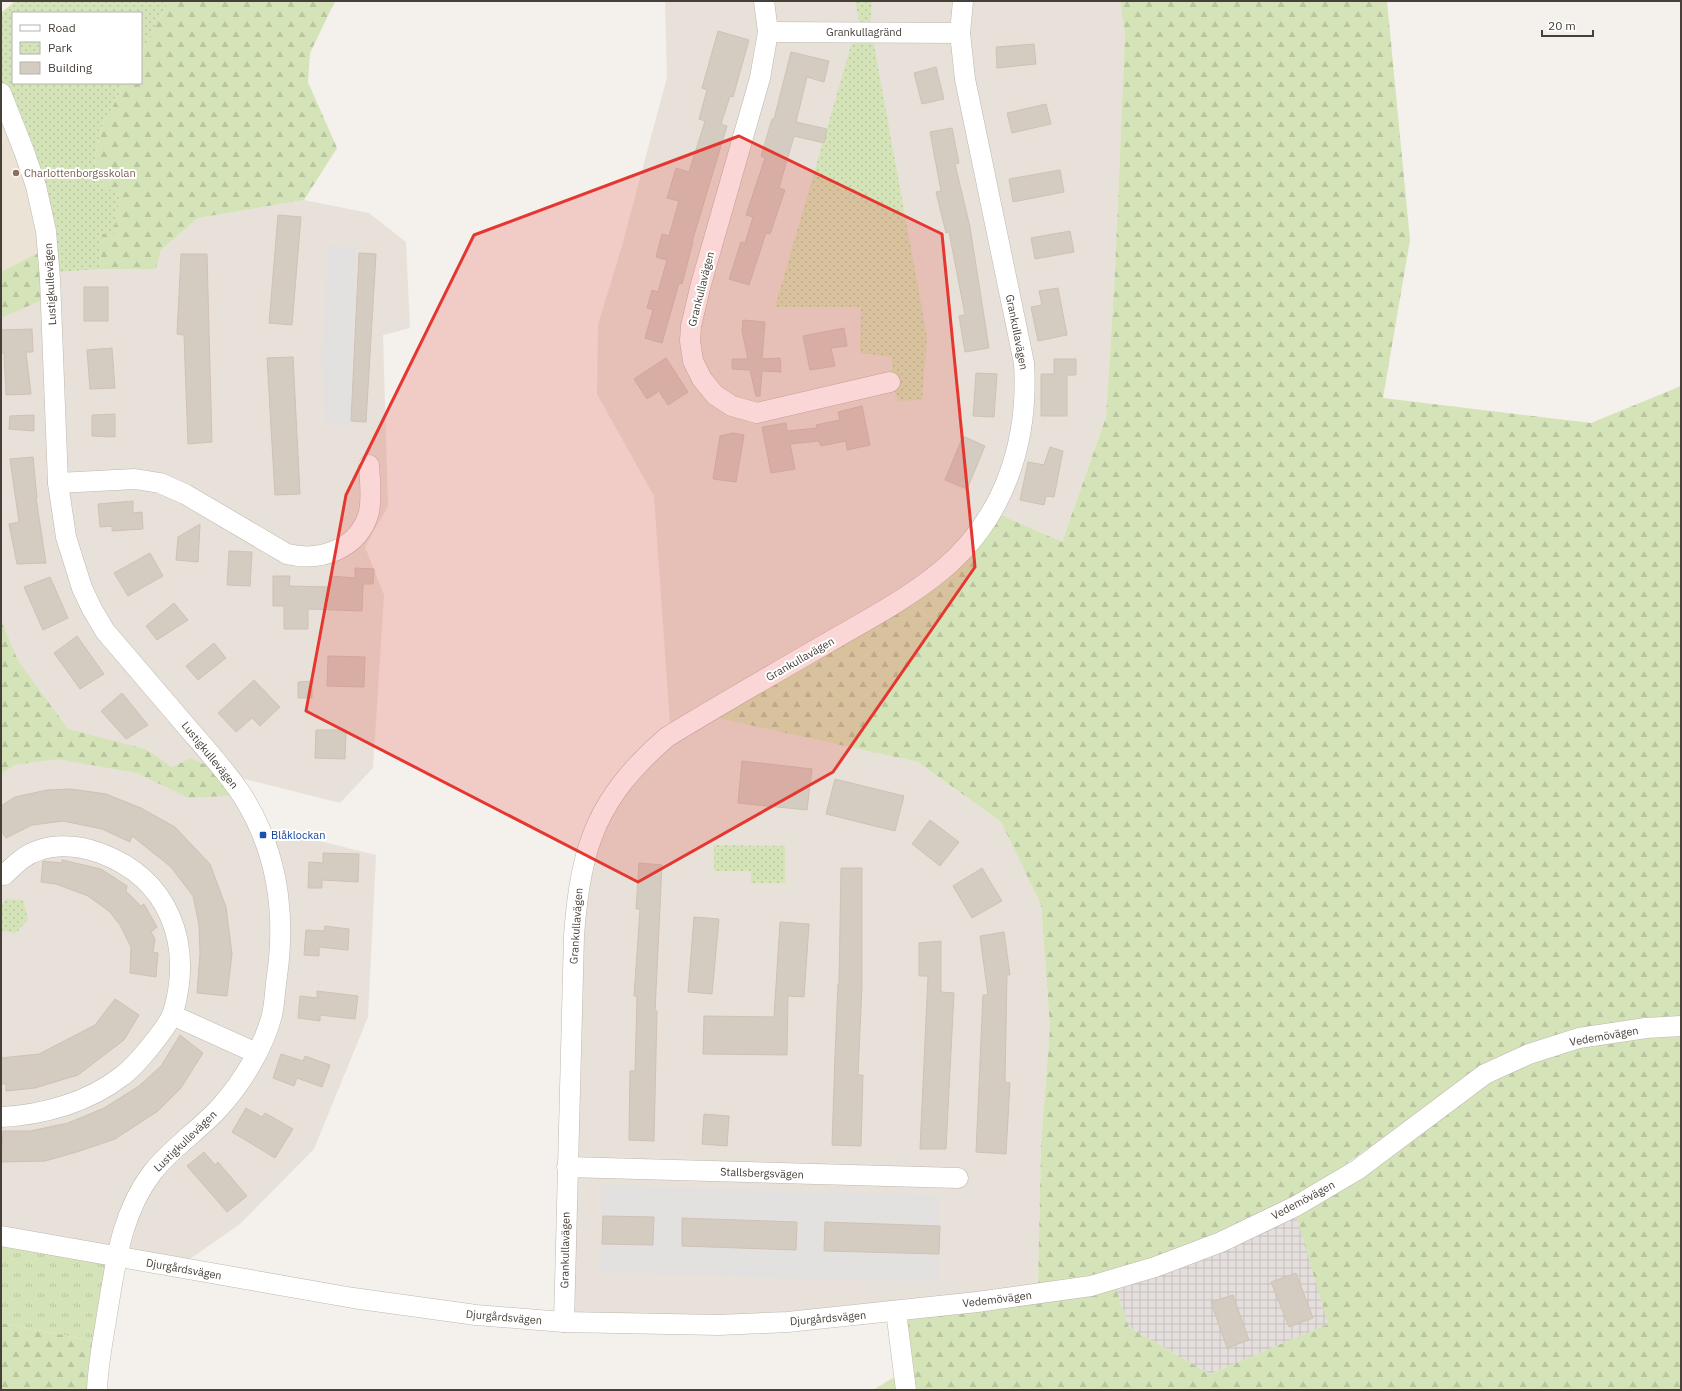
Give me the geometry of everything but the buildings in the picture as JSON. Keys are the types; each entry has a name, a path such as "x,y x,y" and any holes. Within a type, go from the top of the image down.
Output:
{"street":[{"name":"Grankullavägen","path":"764,1 768,32 760,78 701,284 691,326 690,341 693,361 702,379 715,394 732,406 757,413 890,382"},
{"name":"Grankullavägen","path":"564,1322 574,935 577,894 584,859 591,835 602,812 625,778 638,763 668,737 892,605 941,571 957,556 986,523 1004,489 1014,464 1025,404 1024,363 965,79 960,33 963,1"},
{"name":"Grankullagränd","path":"768,32 960,33"},
{"name":"Lustigkullevägen","path":"1,93 34,179 46,231 50,279 58,483 66,537 73,562 92,609 105,631 227,774 252,812 263,835 272,864 277,886 281,924 280,954 272,1015 256,1053 241,1080 222,1106 200,1128 170,1152 143,1186 128,1216 116,1257"},
{"path":"58,483 135,479 160,483 185,494 287,554 300,557 314,557 330,554 345,547 361,529 368,512 370,502 370,465"},
{"path":"1,1117 28,1115 53,1110 82,1100 122,1076 142,1057 172,1014 179,973 180,954 171,915 161,898 149,883 125,864 90,849 60,846 46,848 35,852 22,859 4,875"},
{"path":"172,1014 256,1053"},
{"name":"Vedemövägen","path":"896,1311 1091,1286 1156,1268 1221,1242 1296,1206 1357,1170 1485,1074 1529,1054 1579,1038 1646,1028 1681,1026"},
{"name":"Stallsbergsvägen","path":"567,1167 958,1178"},
{"name":"Djurgårdsvägen","path":"1,1236 116,1257 428,1309 564,1322 727,1324 802,1321 896,1311"},
{"path":"98,1390 98,1368 116,1257"},
{"path":"896,1311 906,1390"}],"highlighted area":[{"path":"739,136 942,234 975,567 833,772 638,882 306,711 346,495 474,235"}],"shaded area":[{"path":"665,1 1120,1 1125,33 1115,271 1106,417 1062,542 935,567 812,648 696,713 918,762 1001,822 1041,905 1050,1027 1041,1143 1038,1284 766,1320 563,1315 576,895 596,813 670,724 654,496 597,394 598,325 622,246 667,77"},
{"path":"1,87 48,273 100,269 156,269 161,250 198,218 304,200 369,213 406,242 410,328 383,335 388,506 365,547 384,595 373,768 340,803 225,774 255,825 376,855 368,1017 314,1149 240,1224 177,1268 1,1234"},
{"name":"Charlottenborgsskolan","path":"1,87 46,249 1,272"},
{"path":"327,245 357,247 350,427 324,423 322,353"},
{"path":"602,1185 940,1195 940,1282 599,1273"},
{"path":"1292,1202 1329,1324 1210,1374 1129,1327 1111,1274"}],"green space":[{"path":"15,1 169,1 142,51 142,12 12,12 12,84 124,84 102,126 94,161 104,187 119,194 114,234 102,234 100,269 48,273 1,87 1,13"},
{"path":"169,1 335,1 310,53 308,82 337,148 304,200 198,218 161,250 156,269 100,269 104,187 94,161 102,126 124,84 142,84 142,51"},
{"path":"855,1 872,1 870,23 927,337 922,400 898,401 892,383 892,357 860,353 861,307 775,307 857,25 860,24"},
{"path":"1120,1 1387,1 1410,240 1383,398 1591,423 1681,386 1681,1390 907,1390 902,1304 933,1297 1038,1284 1041,1143 1050,1027 1041,905 1001,822 918,762 695,713 812,648 935,567 989,510 1062,542 1106,417 1115,271 1125,33","holes":["1481,1068 1347,1170 1298,1198","1292,1202 1328,1324 1210,1374 1129,1327 1111,1274 1167,1259"]},
{"path":"46,249 49,297 1,318 1,272"},
{"path":"1,620 18,661 68,729 145,749 172,767 191,758 225,774 242,795 189,798 137,773 57,759 14,765 1,774"},
{"path":"714,845 785,846 785,883 751,883 751,871 714,871"},
{"path":"6,899 23,900 28,919 16,933 1,931 1,907"},
{"path":"1,1230 116,1259 104,1343 1,1323"},
{"path":"1,1323 104,1343 102,1390 1,1390"},
{"path":"906,1370 907,1390 873,1390"}],"place":[{"name":"Charlottenborgsskolan","path":"16,173"},
{"name":"Blåklockan","path":"263,835"}]}
